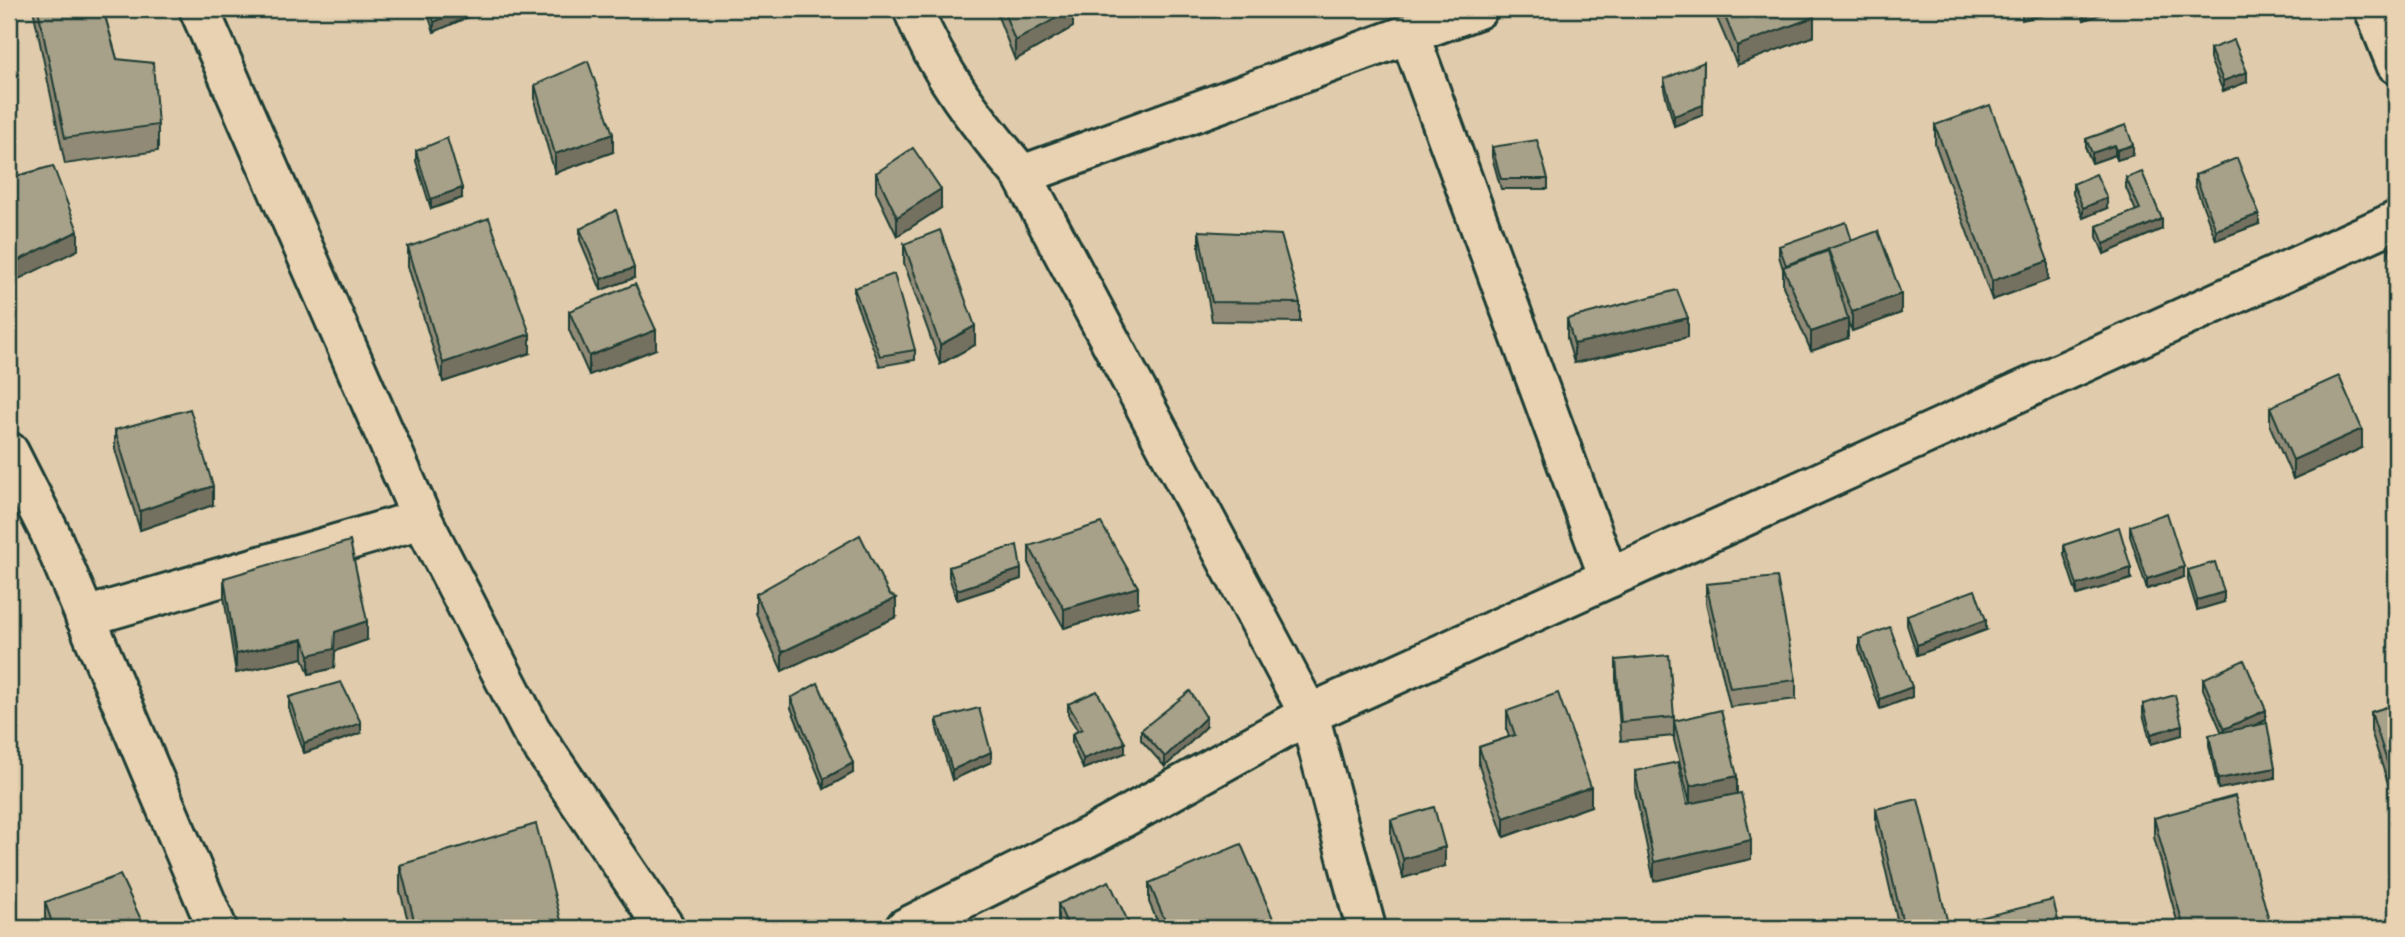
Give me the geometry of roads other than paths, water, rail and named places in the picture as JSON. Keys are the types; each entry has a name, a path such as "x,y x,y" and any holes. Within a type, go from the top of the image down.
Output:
{"street":[{"path":"199,9 422,519 531,730 665,928"},
{"path":"913,9 929,49 967,110 1022,175 1309,714 1366,928"},
{"path":"1022,175 1410,36 1478,9"},
{"path":"2374,9 2396,64"},
{"path":"1410,36 1609,578"},
{"path":"905,928 1096,833 1309,714 2396,221"},
{"path":"9,452 50,533 217,928"},
{"path":"86,617 422,519"}]}
